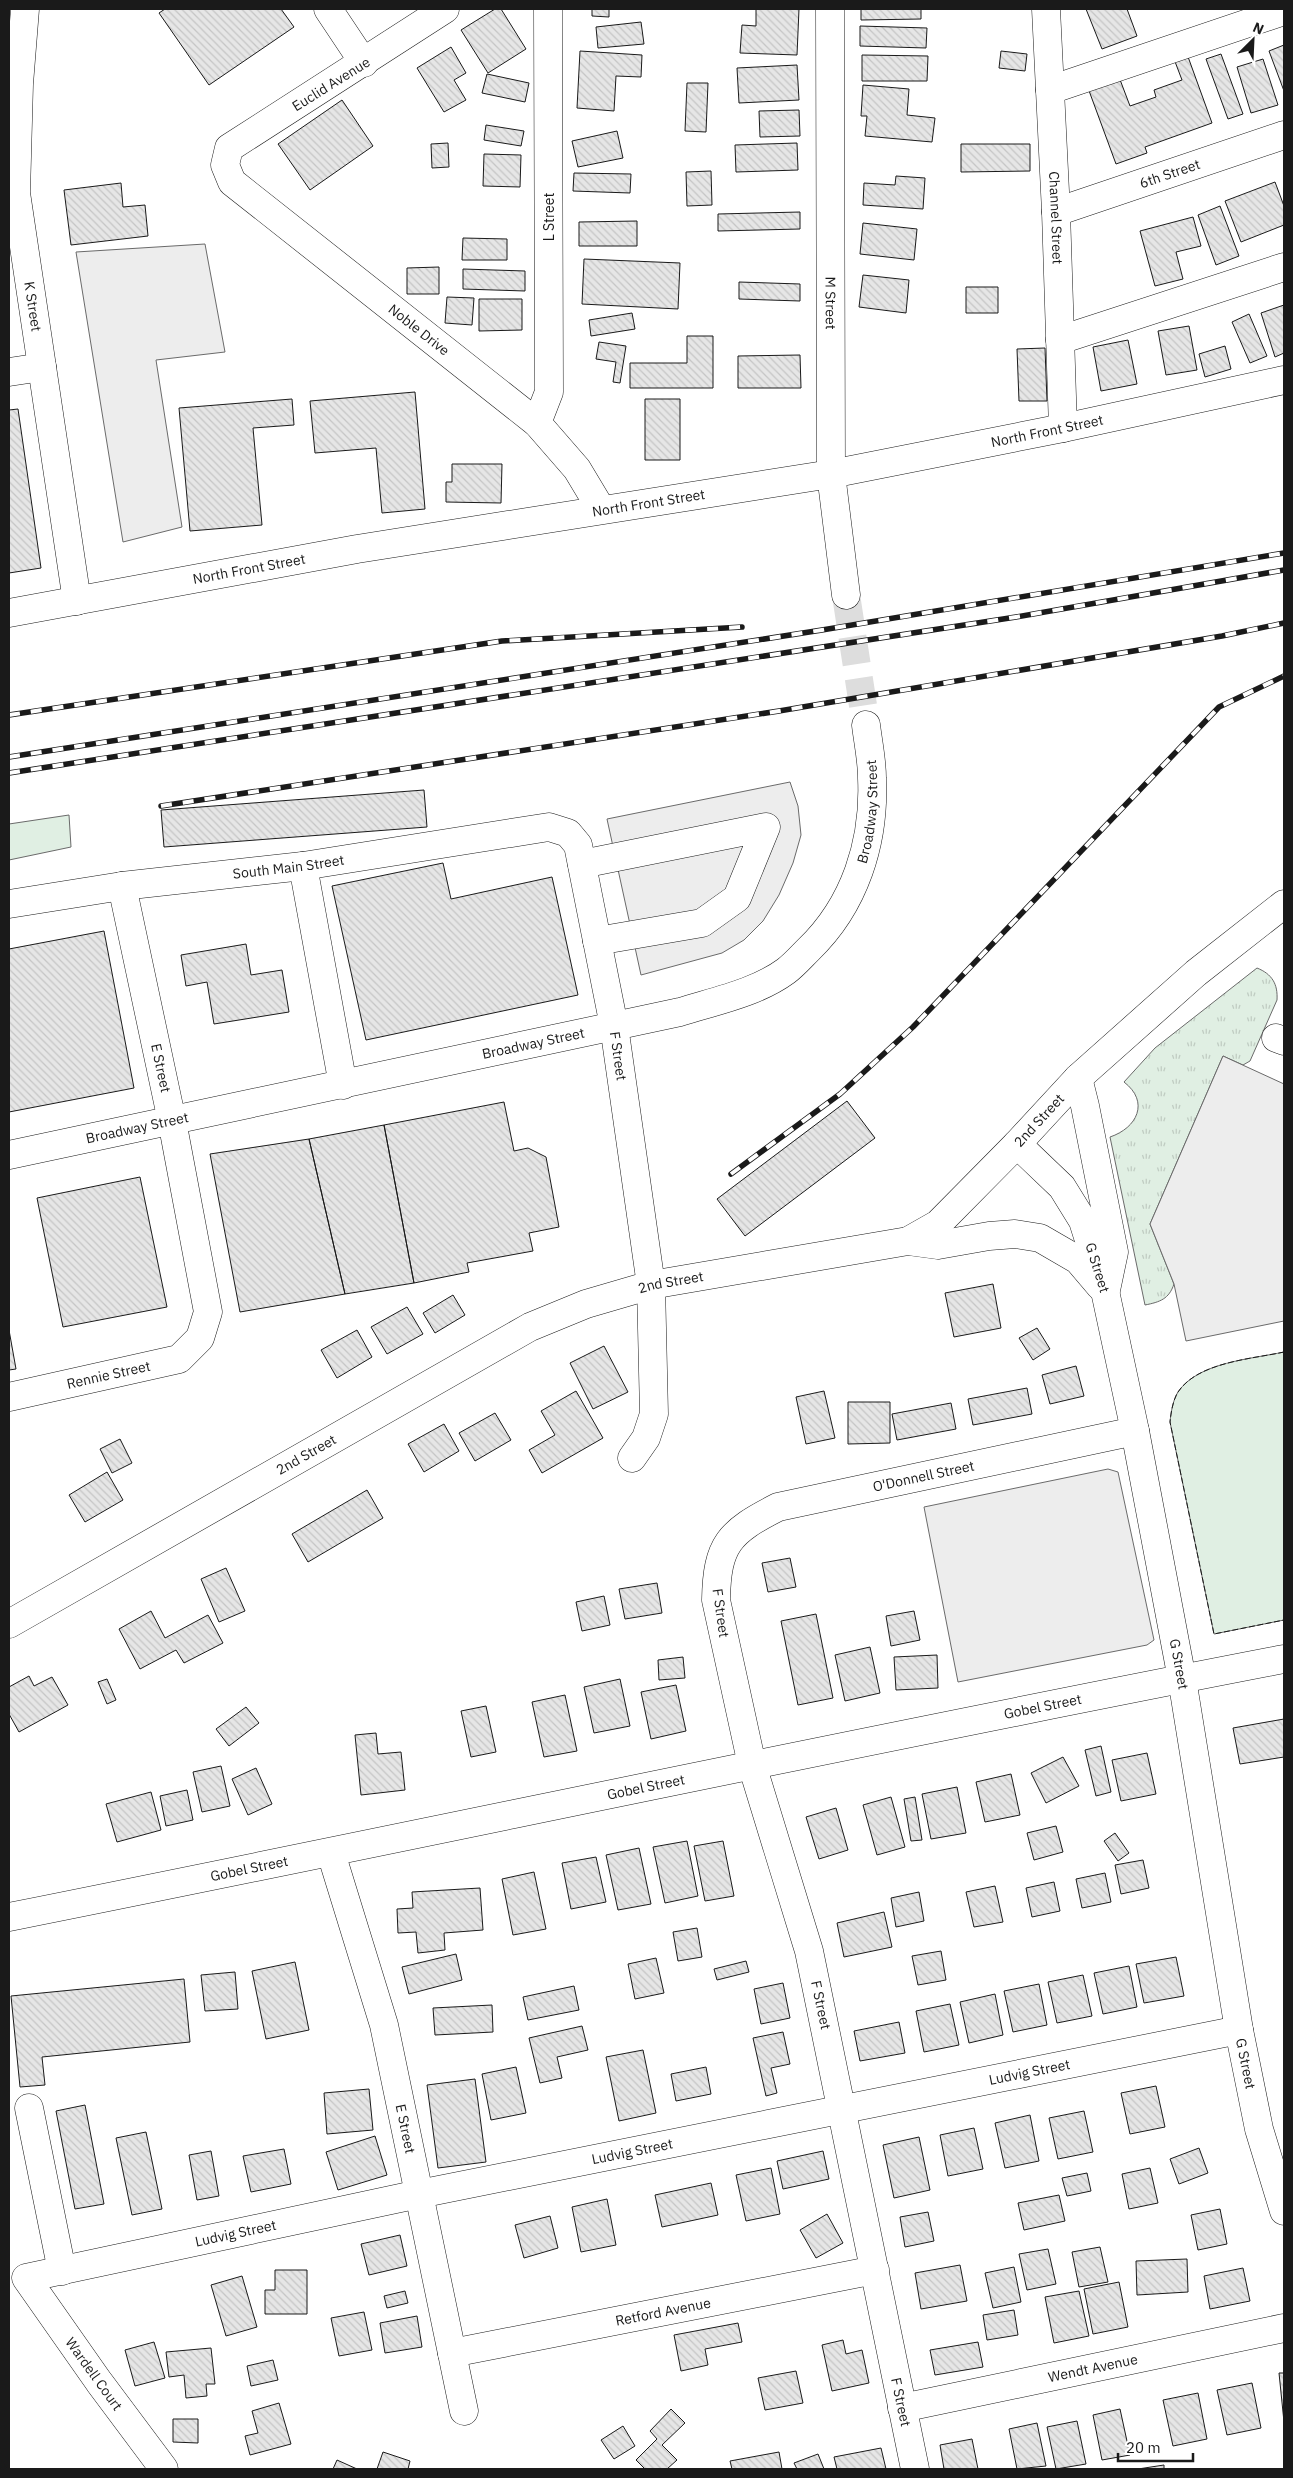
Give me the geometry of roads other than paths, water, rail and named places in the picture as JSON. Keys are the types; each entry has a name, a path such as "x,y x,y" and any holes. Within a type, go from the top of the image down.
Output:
{"street":[{"name":"K Street","path":"25,9 14,84 16,193 77,601"},
{"path":"328,9 364,63"},
{"name":"Euclid Avenue","path":"225,165 230,148 445,9"},
{"name":"L Street","path":"537,423 549,392 548,9"},
{"name":"M Street","path":"830,9 831,474 846,595"},
{"name":"Channel Street","path":"1046,9 1056,212 1063,428"},
{"path":"1050,90 1284,11"},
{"name":"6th Street","path":"1056,212 1284,135"},
{"name":"Noble Drive","path":"225,165 232,182 537,423 577,469 601,509"},
{"path":"1060,340 1284,267"},
{"path":"9,372 42,367"},
{"name":"North Front Street","path":"9,613 357,549 831,474 1063,428 1284,380"},
{"name":"Broadway Street","path":"9,1155 172,1122 680,1012 746,991 786,971 825,933 850,894 863,860 871,822 872,777 866,725"},
{"name":"South Main Street","path":"9,904 122,886 304,866 549,827 568,833"},
{"path":"582,864 766,827 737,898 702,923 597,940"},
{"name":"F Street","path":"568,833 578,845 614,1026 650,1285 655,1388 654,1414 646,1438 632,1458"},
{"path":"304,866 343,1085"},
{"name":"E Street","path":"122,886 172,1122 208,1312 200,1338"},
{"name":"2nd Street","path":"9,1624 530,1327 586,1304 650,1285 908,1241 938,1224 1017,1144 1078,1078 1196,972 1284,904"},
{"path":"1078,1078 1086,1106 1114,1252 1105,1291"},
{"name":"G Street","path":"1017,1144 1062,1186 1078,1212 1083,1221 1105,1291 1135,1431 1182,1678 1239,2030 1259,2129 1284,2210"},
{"path":"908,1241 938,1245 989,1236 1016,1234 1040,1238 1078,1260 1105,1291"},
{"name":"Rennie Street","path":"9,1397 179,1359 200,1338"},
{"name":"O'Donnell Street","path":"725,1546 747,1523 778,1507 1135,1431"},
{"name":"F Street","path":"725,1546 716,1573 716,1600 752,1765 809,1951 915,2469"},
{"name":"Gobel Street","path":"9,1917 331,1853 752,1765 1284,1659"},
{"name":"E Street","path":"331,1853 384,2025 464,2411"},
{"name":"Ludvig Street","path":"26,2278 419,2194 1239,2030"},
{"path":"29,2108 62,2270"},
{"name":"Retford Avenue","path":"452,2353 875,2270"},
{"name":"Wardell Court","path":"26,2278 99,2382 164,2469"},
{"name":"Wendt Avenue","path":"902,2408 1284,2328"}],"tunnel":[{"path":"846,595 866,725"}],"railway":[{"path":"9,757 822,630 1284,553"},
{"path":"9,773 1016,617 1284,570"},
{"path":"161,806 779,711 1222,636 1284,623"},
{"path":"9,715 502,641 742,627"},
{"path":"731,1174 840,1094 913,1027 1219,707 1284,676"}]}
